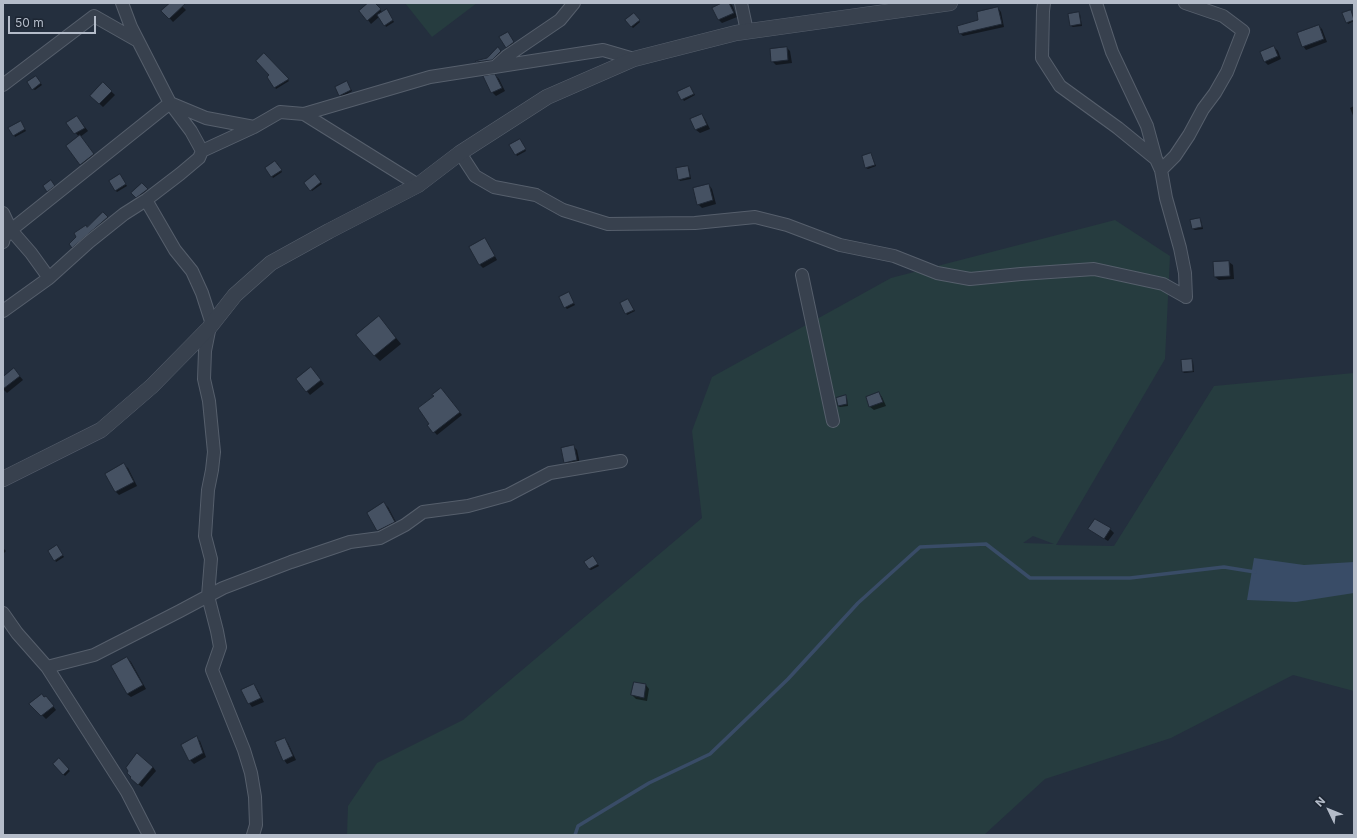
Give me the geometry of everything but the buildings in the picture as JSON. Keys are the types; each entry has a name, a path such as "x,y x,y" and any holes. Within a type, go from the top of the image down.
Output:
{"street":[{"path":"122,3 131,27 170,103 191,131 202,151"},
{"path":"496,67 507,56 560,20 574,3"},
{"path":"741,3 747,31"},
{"path":"3,479 101,430 152,386 209,328 235,295 271,263 418,185 460,153 547,97 634,58 736,33 918,5 950,3"},
{"path":"1044,3 1042,58 1060,86 1159,164"},
{"path":"460,153 475,176 494,187 536,195 563,210 608,224 696,223 755,217 787,225 840,245 894,256 937,272 970,279 1094,269 1163,284 1186,297 1185,273 1180,248 1166,198 1159,164 1147,126 1112,52 1096,3"},
{"path":"1159,164 1176,156 1203,109 1216,93 1227,72 1243,31 1223,16 1185,3"},
{"path":"3,85 94,16 138,41"},
{"path":"3,310 49,278 89,242 124,214 146,200 199,158 202,151 254,127 280,112 304,114 430,76 603,50 634,58"},
{"path":"170,103 206,118 254,127"},
{"path":"3,242 4,238 12,230 170,103"},
{"path":"304,114 418,185"},
{"path":"146,200 175,250 192,271 202,293 211,320 205,351 204,379 210,408 214,452 208,490 205,536 210,559 208,596 220,647 212,670 244,750 251,773 255,797 256,825 253,835"},
{"path":"3,213 12,230 32,253 49,278"},
{"path":"802,275 833,421"},
{"path":"47,667 94,655 223,588 350,542 380,538 404,525 423,512 468,506 508,495 550,473 621,461"},
{"path":"3,613 17,633 47,667 128,792 149,835"}],"green space":[{"path":"405,3 477,3 432,37"},
{"path":"1115,220 1170,256 1165,359 1056,545 1114,546 1214,386 1354,373 1354,691 1293,675 1171,738 1045,779 984,835 347,835 348,806 377,763 463,720 702,518 692,431 712,377 891,278","holes":["1033,536 1054,544 1023,543"]}],"water":[{"path":"1254,558 1304,565 1354,562 1354,593 1296,602 1247,600"}],"waterway":[{"path":"575,835 578,826 649,783 710,754 788,679 858,603 920,547 986,544 1030,578 1130,578 1224,567 1255,572"}]}
